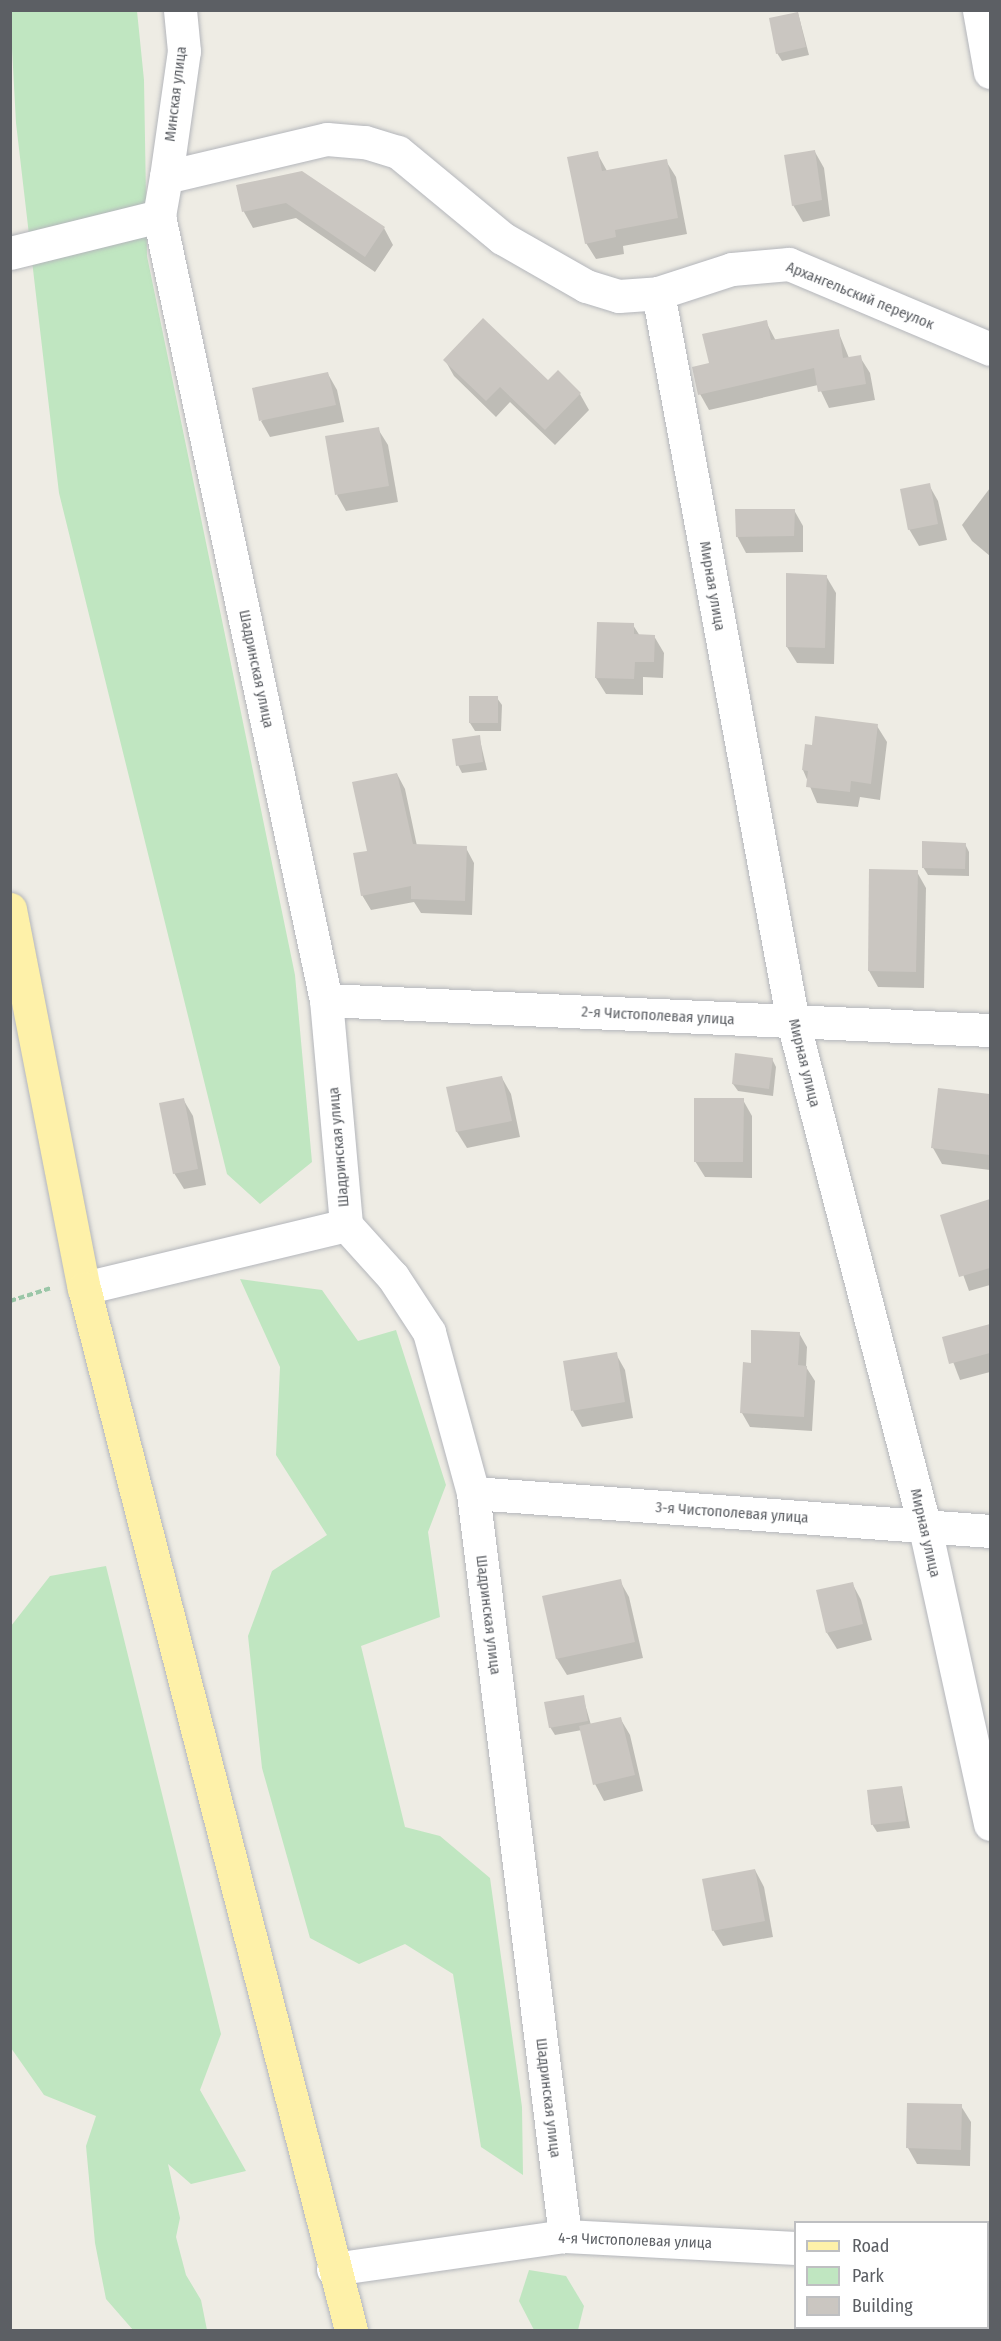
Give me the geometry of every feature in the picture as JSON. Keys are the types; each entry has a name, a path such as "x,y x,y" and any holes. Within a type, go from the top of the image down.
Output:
{"main road":[{"path":"10,909 84,1288 333,2269 351,2331"}],"street":[{"name":"Минская улица","path":"159,216 184,51 180,10"},
{"path":"978,10 990,72"},
{"name":"Архангельский переулок","path":"166,177 327,139 364,142 398,152 502,238 586,286 619,296 658,292 732,269 789,264 990,350"},
{"path":"10,253 159,216"},
{"name":"Шадринская улица","path":"159,216 326,1000 346,1225 393,1277 429,1332 473,1493 565,2236"},
{"name":"Мирная улица","path":"658,292 793,1022 925,1528 990,1824"},
{"name":"2-я Чистополевая улица","path":"326,1000 990,1030"},
{"path":"84,1288 346,1225"},
{"name":"3-я Чистополевая улица","path":"473,1493 990,1531"},
{"name":"4-я Чистополевая улица","path":"333,2269 565,2236 794,2248"}],"path":[{"path":"10,1301 44,1287 84,1288"}],"green space":[{"path":"10,11 137,11 144,80 147,256 295,975 312,1162 260,1204 227,1174 59,493 16,123"},
{"path":"240,1279 322,1290 358,1341 396,1330 446,1485 428,1532 440,1617 361,1646 405,1827 440,1836 490,1878 522,2107 523,2175 481,2147 453,1974 405,1944 359,1964 310,1938 262,1768 248,1636 272,1571 327,1535 276,1455 280,1367"},
{"path":"106,1566 221,2034 200,2090 246,2171 191,2184 168,2164 180,2218 176,2237 186,2275 201,2300 207,2330 133,2330 106,2299 95,2243 86,2146 96,2116 44,2095 11,2048 11,1626 50,1576"},
{"path":"529,2270 566,2276 584,2306 578,2330 534,2330 519,2301"}],"building":[{"path":"798,12 806,47 776,54 769,18"},
{"path":"815,150 822,200 792,206 784,155"},
{"path":"598,151 602,171 667,159 678,218 615,230 616,237 585,244 567,157"},
{"path":"302,171 385,227 365,257 286,203 242,212 236,185"},
{"path":"483,318 548,380 558,370 581,393 545,430 500,387 486,401 443,360"},
{"path":"767,320 771,340 839,329 843,358 861,355 866,384 818,392 814,368 698,395 692,367 709,363 702,334"},
{"path":"328,372 336,405 259,421 252,388"},
{"path":"379,427 389,486 335,495 325,436"},
{"path":"930,483 938,524 908,530 900,489"},
{"path":"735,509 795,509 794,536 736,537"},
{"path":"786,573 827,575 825,648 786,647"},
{"path":"597,622 634,623 634,634 655,635 654,662 635,662 634,679 595,678"},
{"path":"469,696 498,696 498,723 469,723"},
{"path":"815,716 878,724 871,784 851,781 850,792 806,787 808,771 802,770 805,744 812,745"},
{"path":"480,735 483,762 456,766 452,739"},
{"path":"397,773 413,844 467,846 465,901 411,899 411,886 361,896 353,853 367,851 352,782"},
{"path":"922,841 966,843 965,869 922,868"},
{"path":"869,869 918,870 916,972 868,971"},
{"path":"735,1053 773,1058 769,1089 732,1084"},
{"path":"502,1076 512,1121 456,1132 446,1087"},
{"path":"938,1088 990,1094 990,1155 931,1148"},
{"path":"184,1098 198,1169 173,1174 159,1103"},
{"path":"694,1098 744,1098 743,1162 694,1162"},
{"path":"990,1199 990,1268 959,1277 940,1215"},
{"path":"990,1324 990,1353 949,1364 942,1337"},
{"path":"751,1330 800,1332 798,1365 807,1366 804,1417 740,1413 743,1362 751,1363"},
{"path":"617,1352 625,1402 571,1411 563,1361"},
{"path":"621,1579 635,1642 556,1659 542,1596"},
{"path":"853,1582 863,1624 826,1633 816,1590"},
{"path":"584,1695 588,1721 549,1728 544,1702"},
{"path":"621,1717 635,1775 593,1785 579,1726"},
{"path":"902,1786 906,1821 871,1825 867,1790"},
{"path":"755,1869 765,1921 712,1931 702,1879"},
{"path":"907,2103 962,2104 961,2150 906,2148"}]}
